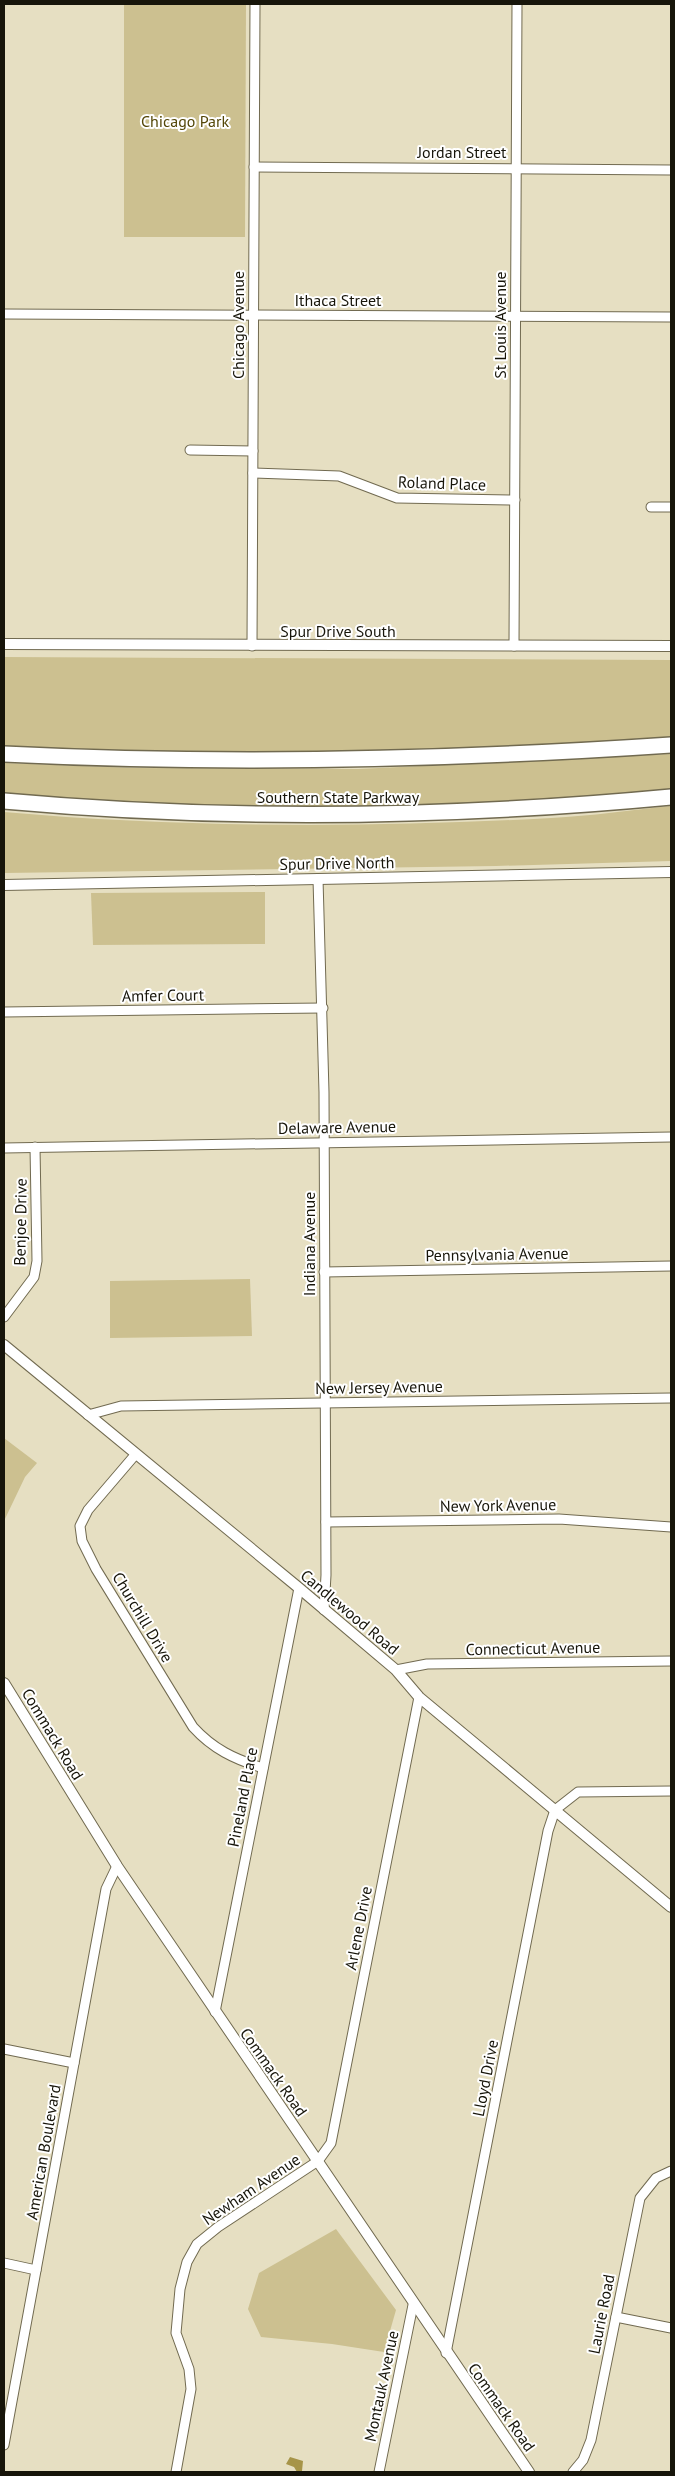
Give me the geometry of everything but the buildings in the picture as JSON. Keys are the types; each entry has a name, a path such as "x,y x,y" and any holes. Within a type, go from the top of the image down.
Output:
{"highway":[{"path":"4,754 159,759 279,760 488,756 671,745"},
{"name":"Southern State Parkway","path":"4,801 125,811 321,815 526,810 671,797"}],"street":[{"name":"Chicago Avenue","path":"252,646 255,4"},
{"name":"St Louis Avenue","path":"514,646 517,4"},
{"name":"Jordan Street","path":"254,167 516,167 671,170"},
{"name":"Ithaca Street","path":"4,314 671,317"},
{"path":"190,450 253,451"},
{"name":"Roland Place","path":"253,473 339,476 397,498 515,500"},
{"path":"651,507 671,507"},
{"name":"Spur Drive South","path":"4,644 671,646"},
{"name":"Spur Drive North","path":"4,885 671,872"},
{"name":"Indiana Avenue","path":"318,878 323,1008 326,1522 324,1610"},
{"name":"Amfer Court","path":"4,1012 323,1008"},
{"name":"Delaware Avenue","path":"4,1148 671,1137"},
{"name":"Benjoe Drive","path":"4,1317 34,1277 37,1261 35,1147"},
{"name":"Pennsylvania Avenue","path":"324,1272 671,1266"},
{"name":"Candlewood Road","path":"4,1346 299,1588 396,1670 419,1697 671,1907"},
{"name":"New Jersey Avenue","path":"88,1416 121,1406 671,1398"},
{"name":"Churchill Drive","path":"135,1455 88,1510 80,1526 82,1541 96,1569 192,1727 220,1752 238,1761 263,1768"},
{"name":"New York Avenue","path":"326,1522 559,1519 671,1527"},
{"name":"Pineland Place","path":"215,2012 299,1588"},
{"name":"Connecticut Avenue","path":"396,1670 427,1664 671,1661"},
{"name":"Commack Road","path":"4,1683 117,1866 318,2161 413,2305 529,2472"},
{"name":"Arlene Drive","path":"318,2161 331,2143 419,1697"},
{"path":"555,1810 578,1792 671,1791"},
{"name":"Lloyd Drive","path":"446,2353 548,1832 555,1810"},
{"name":"American Boulevard","path":"4,2445 106,1889 117,1866"},
{"path":"4,2049 74,2063"},
{"name":"Newham Avenue","path":"176,2472 191,2389 189,2369 176,2334 180,2289 187,2262 197,2244 218,2227 318,2161"},
{"name":"Laurie Road","path":"573,2472 583,2460 591,2440 640,2198 656,2178 671,2171"},
{"path":"4,2264 36,2270"},
{"name":"Montauk Avenue","path":"379,2472 413,2305"},
{"path":"616,2317 671,2328"}],"green space":[{"name":"Chicago Park","path":"124,4 246,4 245,237 124,237"},
{"path":"4,657 671,660 671,737 504,747 338,752 171,751 4,746"},
{"path":"671,754 671,789 505,803 422,807 254,808 87,801 4,794 4,763 133,768 358,769"},
{"path":"671,806 671,861 496,866 4,873 4,812 209,824 346,825 551,818"},
{"path":"265,892 265,944 93,945 91,893"},
{"path":"250,1279 252,1336 110,1338 110,1281"},
{"path":"4,1438 37,1463 25,1477 4,1521"},
{"path":"336,2229 396,2310 384,2352 332,2344 261,2337 248,2309 259,2273"}],"shaded area":[{"path":"290,2457 303,2461 302,2471 297,2472 294,2467 286,2464"}]}
